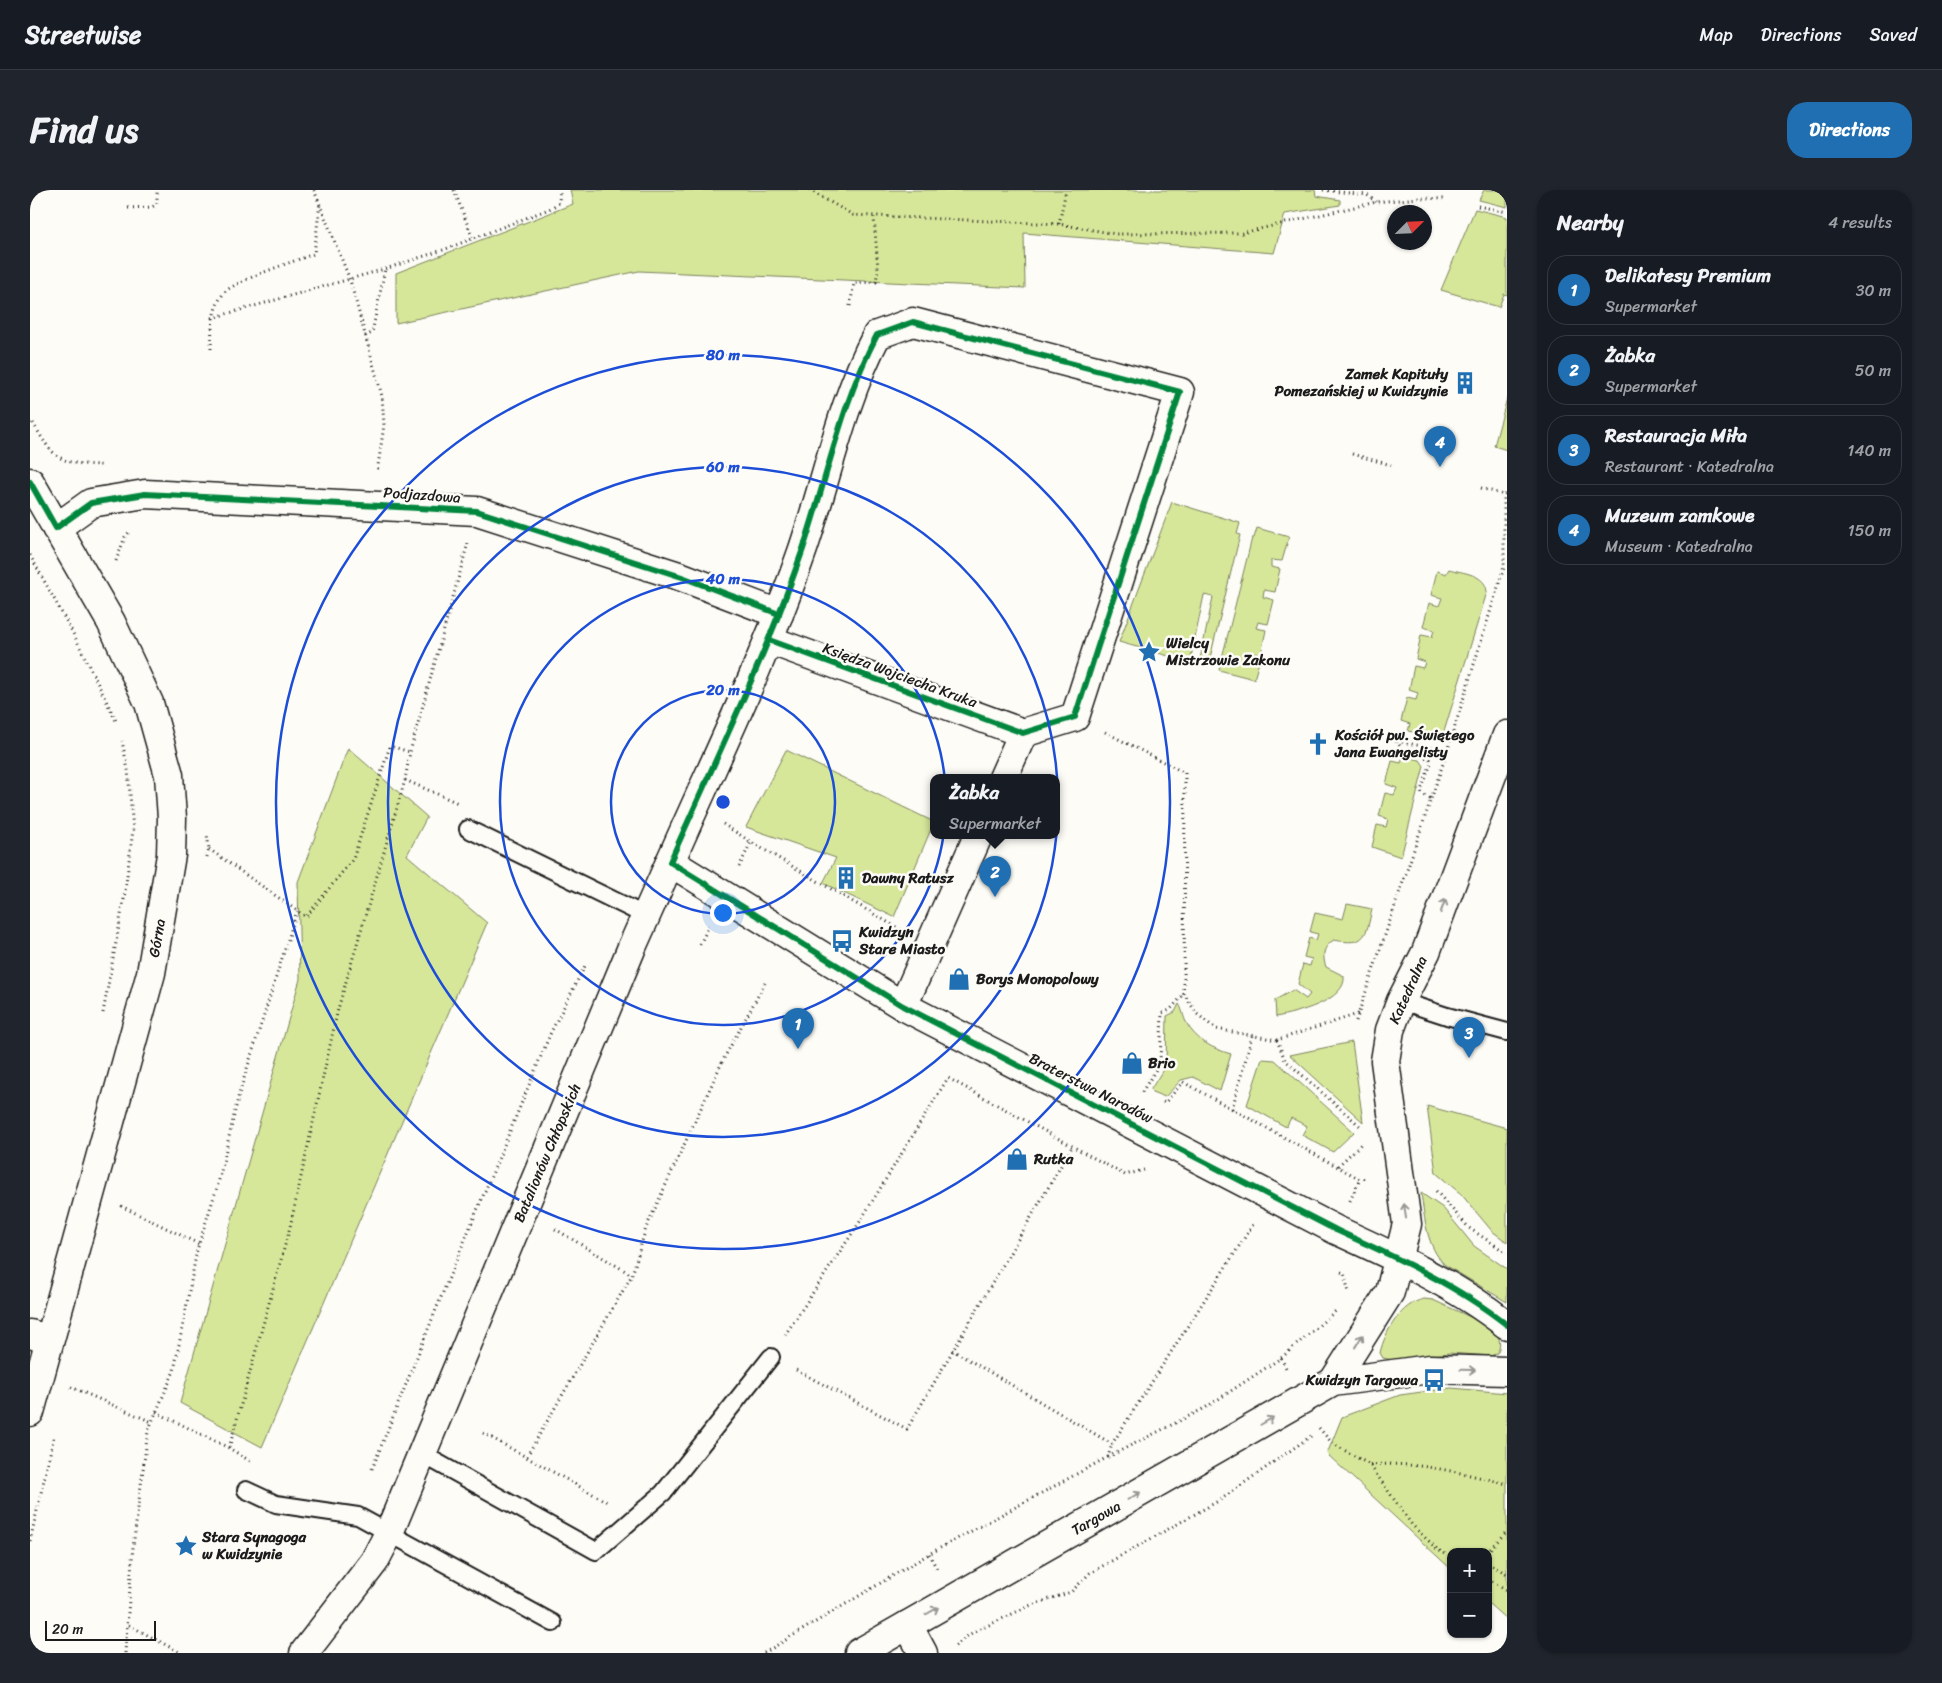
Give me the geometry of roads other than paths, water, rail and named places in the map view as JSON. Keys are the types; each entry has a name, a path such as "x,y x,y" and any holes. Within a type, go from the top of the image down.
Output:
{"street":[{"name":"Batalionów Chłopskich","path":"304,1653 374,1562 389,1533 646,916 769,640 803,548 861,365 877,335 913,322 1180,392 1075,717 1024,733"},
{"name":"Górna","path":"30,482 111,622 149,703 169,775 172,818 171,856 151,973 39,1336 30,1412"},
{"name":"Podjazdowa","path":"56,528 90,503 144,494 271,502 373,504 477,511 682,576 779,614"},
{"name":"Księdza Wojciecha Kruka","path":"769,640 1024,733"},
{"path":"1005,774 1024,733"},
{"name":"Katedralna","path":"1398,1258 1406,1224 1385,1061 1390,1030 1401,1001 1426,952 1507,734"},
{"path":"903,1006 977,839"},
{"name":"Braterstwa Narodów","path":"670,862 903,1006 1336,1230 1398,1258 1493,1313 1507,1324"},
{"name":"Targowa","path":"1333,1382 1390,1292 1398,1258"},
{"name":"Targowa","path":"859,1653 1333,1382 1430,1369 1507,1371"},
{"path":"908,1625 923,1653"}],"lane":[{"path":"468,829 646,916"},
{"path":"1401,1001 1507,1032"},
{"path":"422,1454 596,1551 663,1493 771,1357"},
{"path":"246,1490 276,1504 358,1516 553,1623"}],"place":[{"name":"Zamek Kapituły Pomezańskiej w Kwidzynie","path":"1465,383"},
{"name":"Muzeum zamkowe","path":"1440,467"},
{"name":"Wielcy Mistrzowie Zakonu","path":"1149,652"},
{"name":"Kościół pw. Świętego Jana Ewangelisty","path":"1318,744"},
{"name":"Dawny Ratusz","path":"846,878"},
{"name":"Żabka","path":"995,897"},
{"name":"Kwidzyn Stare Miasto","path":"842,941"},
{"name":"Borys Monopolowy","path":"959,979"},
{"name":"Delikatesy Premium","path":"798,1049"},
{"name":"Restauracja Miła","path":"1469,1058"},
{"name":"Brio","path":"1132,1063"},
{"name":"Rutka","path":"1017,1159"},
{"name":"Kwidzyn Targowa","path":"1434,1380"},
{"name":"Stara Synagoga w Kwidzynie","path":"186,1546"}]}
